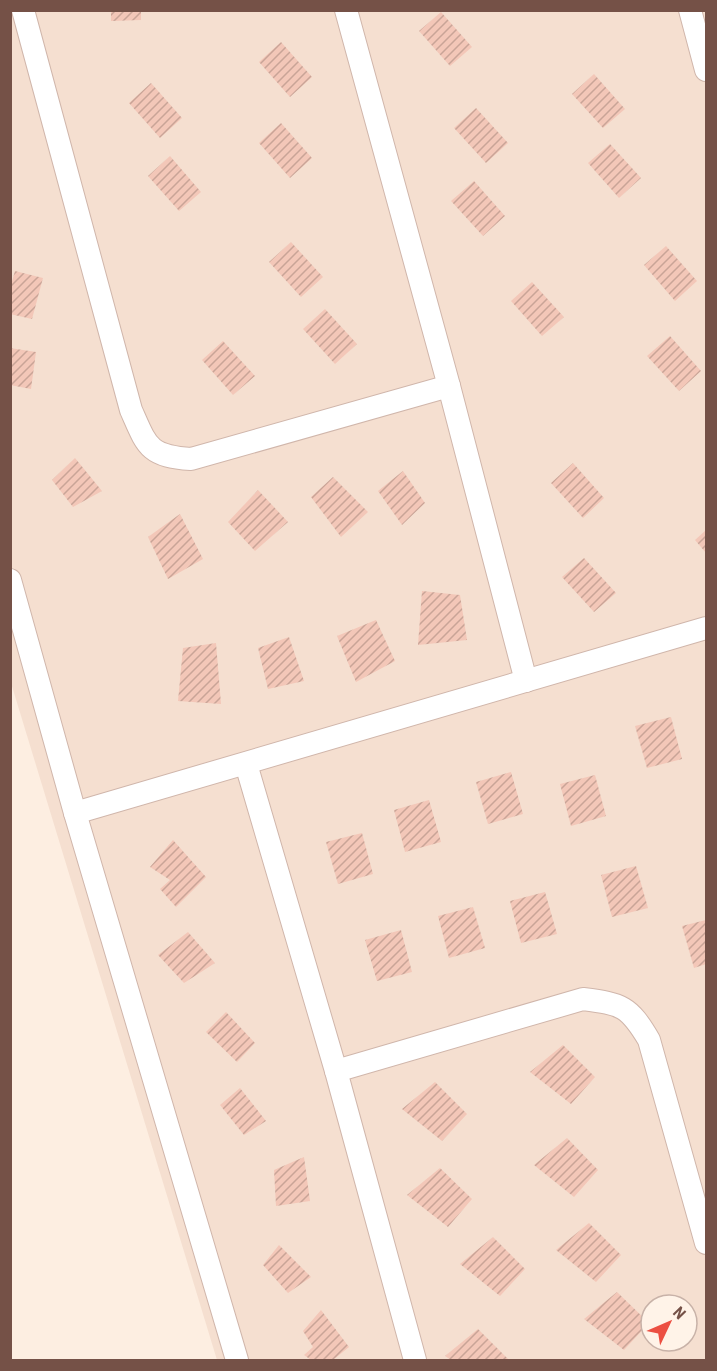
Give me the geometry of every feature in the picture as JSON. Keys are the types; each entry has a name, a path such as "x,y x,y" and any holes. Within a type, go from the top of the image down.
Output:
{"street":[{"path":"23,10 131,410 146,444 164,457 191,459 449,386"},
{"path":"346,10 449,386 526,681"},
{"path":"690,10 706,70"},
{"path":"10,580 75,813 237,1360"},
{"path":"75,813 706,628"},
{"path":"246,764 336,1071 416,1360"},
{"path":"336,1071 583,999 610,1002 634,1015 649,1040 706,1243"}],"shaded area":[{"path":"10,11 706,11 706,1360 217,1360 11,683"}],"building":[{"path":"111,10 141,10 141,20 111,21"},
{"path":"441,12 472,47 450,66 419,31"},
{"path":"281,42 312,77 290,97 259,62"},
{"path":"594,74 625,109 603,128 572,94"},
{"path":"151,83 182,118 160,138 129,103"},
{"path":"476,108 508,143 486,163 454,128"},
{"path":"281,123 312,158 290,178 259,143"},
{"path":"610,144 641,178 619,198 588,163"},
{"path":"170,156 201,192 179,211 148,176"},
{"path":"474,181 505,216 483,236 451,201"},
{"path":"291,242 323,277 301,297 269,262"},
{"path":"666,246 697,281 675,301 644,265"},
{"path":"15,271 43,278 32,319 10,314 10,288"},
{"path":"532,282 564,317 542,336 511,301"},
{"path":"325,309 357,344 335,364 303,329"},
{"path":"670,336 701,371 679,391 647,356"},
{"path":"223,341 255,376 233,395 202,360"},
{"path":"10,348 36,352 31,389 10,385"},
{"path":"75,458 102,491 73,507 52,480"},
{"path":"573,463 604,498 583,518 551,483"},
{"path":"403,471 425,503 402,525 378,491"},
{"path":"333,477 368,512 341,537 311,497"},
{"path":"258,490 288,522 255,551 228,522"},
{"path":"180,514 203,559 168,579 148,537"},
{"path":"706,530 706,553 695,540"},
{"path":"584,558 616,593 594,612 562,577"},
{"path":"422,591 460,595 467,640 418,645"},
{"path":"376,620 395,661 356,682 337,636"},
{"path":"289,637 304,681 268,689 258,648"},
{"path":"216,643 221,704 178,701 183,648"},
{"path":"671,717 682,759 647,768 635,726"},
{"path":"511,772 523,814 488,824 476,782"},
{"path":"595,775 606,816 571,826 560,784"},
{"path":"429,800 441,842 405,852 394,810"},
{"path":"362,833 373,874 338,884 326,842"},
{"path":"173,840 206,877 176,907 160,889 170,880 150,867"},
{"path":"636,866 648,908 612,917 601,875"},
{"path":"545,892 557,934 521,943 510,901"},
{"path":"473,907 485,948 449,958 438,916"},
{"path":"706,920 706,964 694,968 682,926"},
{"path":"401,930 412,972 377,981 365,940"},
{"path":"188,932 215,963 184,983 158,955"},
{"path":"226,1012 255,1043 237,1062 206,1032"},
{"path":"563,1045 595,1077 571,1104 530,1072"},
{"path":"435,1082 467,1114 442,1141 402,1109"},
{"path":"240,1088 266,1121 244,1135 220,1105"},
{"path":"567,1138 598,1170 574,1197 534,1165"},
{"path":"304,1157 310,1201 276,1206 274,1170"},
{"path":"440,1168 472,1199 448,1227 407,1195"},
{"path":"589,1223 621,1255 596,1282 556,1250"},
{"path":"493,1237 525,1269 500,1296 460,1264"},
{"path":"279,1245 311,1277 288,1293 263,1265"},
{"path":"617,1292 639,1313 639,1334 624,1350 584,1319"},
{"path":"321,1310 349,1347 333,1360 311,1360 304,1355 313,1347 303,1331"},
{"path":"478,1329 509,1360 451,1360 445,1356"}]}
